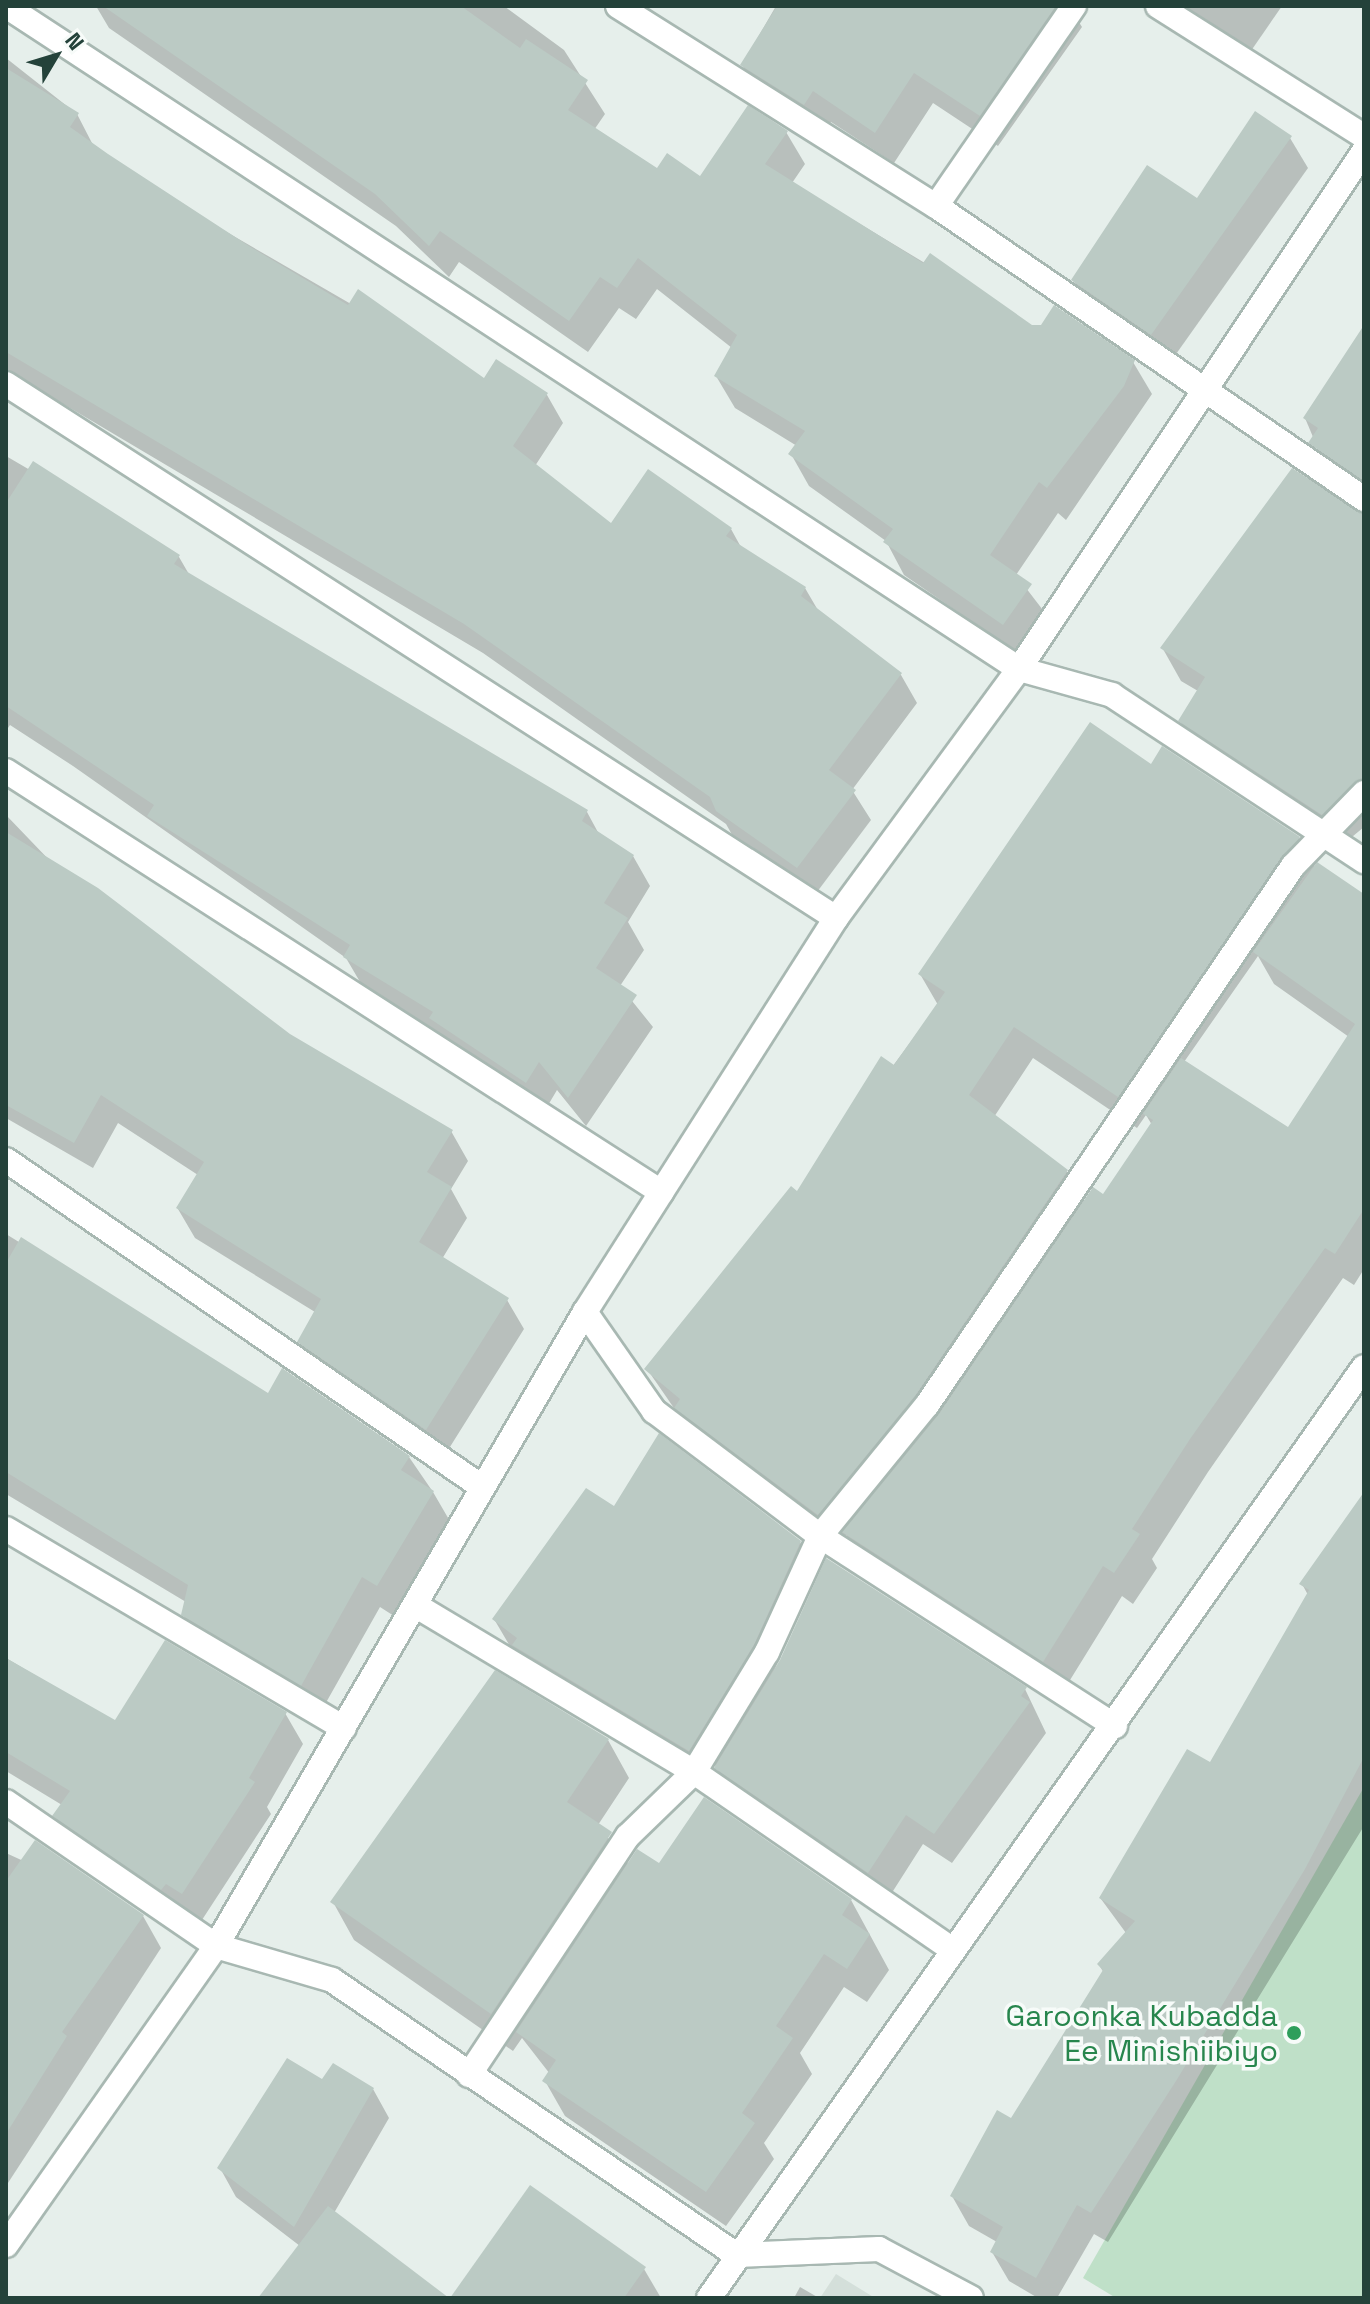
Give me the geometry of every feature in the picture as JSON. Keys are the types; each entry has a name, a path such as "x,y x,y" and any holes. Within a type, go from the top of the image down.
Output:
{"street":[{"path":"6,6 1019,669 1112,695 1330,834 1364,861"},
{"path":"936,206 1074,6"},
{"path":"1158,6 1364,136"},
{"path":"632,10 936,206 1199,389 1364,499"},
{"path":"6,2245 216,1946 585,1312 836,918 1019,669 1199,389 1364,151"},
{"path":"6,384 836,918"},
{"path":"6,771 661,1192"},
{"path":"469,2075 628,1836 694,1772 767,1652 820,1536 927,1405 1293,866 1330,834 1364,793"},
{"path":"6,1160 482,1487"},
{"path":"585,1312 654,1411 820,1536 1115,1726"},
{"path":"709,2298 952,1949 1115,1726 1364,1367"},
{"path":"6,1529 344,1728"},
{"path":"415,1605 694,1772 952,1949"},
{"path":"6,1802 216,1946 332,1980 737,2255 879,2249 971,2298"}],"shaded area":[{"path":"836,2274 875,2298 820,2298"}],"green space":[{"name":"Garoonka Kubadda Ee Minishiibiyo","path":"1364,1787 1364,2298 1116,2298 1083,2278"}],"building":[{"path":"103,6 461,6 520,48 526,39 588,80 568,110 657,168 667,153 700,176 748,105 788,131 765,164 923,263 930,253 1032,325 1041,325 1054,305 1135,360 1124,386 1047,488 1039,482 990,555 1032,584 1003,625 883,542 893,529 788,454 805,431 714,376 737,335 638,258 617,288 600,277 569,321 440,231 429,246 375,194"},
{"path":"777,6 1056,6 980,116 914,73 875,133 813,91 804,105 740,65"},
{"path":"6,68 79,113 70,127 249,246 348,305 358,289 484,378 496,359 548,393 513,446 611,523 648,469 732,528 726,536 806,587 801,596 902,673 829,770 856,790 797,868 716,811 710,797 464,624 6,352"},
{"path":"1255,111 1292,136 1151,335 1071,280 1147,165 1197,198"},
{"path":"1364,325 1364,481 1308,443 1318,428 1303,418"},
{"path":"33,461 180,555 174,564 588,810 582,821 634,855 604,903 628,918 596,968 637,995 568,1098 539,1062 526,1083 429,1018 433,1012 343,957 350,945 147,816 154,805 6,706 6,503"},
{"path":"1292,468 1364,514 1364,778 1322,815 1178,721 1205,677 1160,648"},
{"path":"1090,722 1151,764 1162,746 1300,837 1118,1097 1014,1027 969,1095 1068,1170 915,1396 818,1515 674,1408 680,1399 644,1369 791,1186 797,1191 881,1056 894,1065 945,992 918,974"},
{"path":"6,832 98,888 290,1034 453,1130 427,1172 452,1187 419,1242 509,1298 426,1430 297,1342 321,1299 176,1208 204,1162 101,1095 74,1143 6,1105"},
{"path":"1317,862 1364,894 1364,1209 1335,1254 1325,1248 1190,1439 1132,1529 1140,1534 1114,1573 1103,1566 1043,1662 842,1532 939,1414 1093,1187 1103,1194 1153,1120 1143,1114 1181,1058 1288,1127 1355,1024 1253,952"},
{"path":"21,1237 268,1393 282,1368 410,1456 401,1470 434,1491 377,1586 362,1577 301,1686 181,1615 188,1585 6,1472 6,1263"},
{"path":"659,1433 801,1541 754,1645 689,1751 512,1645 517,1638 492,1619 586,1488 614,1506"},
{"path":"1364,1492 1364,1757 1305,1869 1176,2081 1091,2213 1077,2205 1036,2278 990,2252 1003,2227 950,2196 997,2110 1011,2118 1103,1970 1097,1964 1135,1921 1099,1898 1187,1749 1210,1762 1309,1590 1299,1584"},
{"path":"826,1558 1027,1687 1021,1696 1030,1702 934,1834 906,1815 868,1873 714,1768 780,1660"},
{"path":"165,1640 287,1712 249,1778 255,1782 182,1894 166,1884 161,1890 52,1816 70,1791 6,1752 6,1658 115,1720"},
{"path":"495,1670 609,1739 567,1802 612,1832 491,2014 330,1902"},
{"path":"704,1797 852,1899 842,1915 870,1934 847,1969 824,1954 776,2026 793,2038 742,2113 755,2123 706,2192 542,2081 556,2060 516,2032 637,1849 659,1863"},
{"path":"35,1840 144,1915 62,2032 67,2036 6,2134 6,1881"},
{"path":"287,2058 322,2079 333,2063 374,2088 294,2227 217,2168"},
{"path":"530,2185 646,2267 624,2298 450,2298"},
{"path":"328,2206 449,2298 258,2298"}],"place":[{"name":"Garoonka Kubadda Ee Minishiibiyo","path":"1294,2033"}]}
